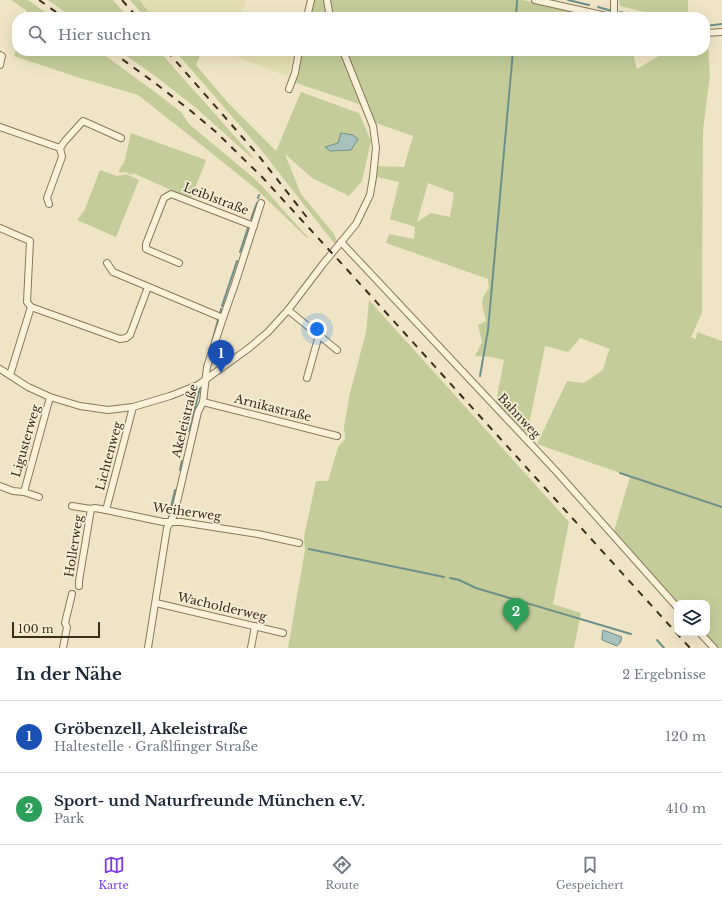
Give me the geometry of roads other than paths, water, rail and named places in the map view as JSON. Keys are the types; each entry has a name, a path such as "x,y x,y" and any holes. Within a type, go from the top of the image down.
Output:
{"street":[{"path":"308,12 311,0"},
{"path":"326,0 329,12"},
{"path":"535,0 588,12"},
{"path":"614,0 614,12"},
{"path":"710,33 722,32"},
{"path":"0,65 1,56"},
{"path":"289,89 295,74 299,56"},
{"path":"0,369 28,387 50,397 80,406 108,410 133,407 170,396 198,385 249,348 268,332 288,310 356,224 370,195 376,148 373,126 345,56"},
{"path":"49,204 47,198 62,156 60,148 83,121 121,138"},
{"path":"0,127 60,148"},
{"name":"Leiblstraße","path":"178,263 146,249 146,244 164,198 170,194 254,226"},
{"name":"Akeleistraße","path":"148,648 167,528 174,515 198,412 203,402 207,367 261,203"},
{"path":"0,228 30,241 27,302 31,307 120,339 126,338 130,335 148,287"},
{"name":"Bahnweg","path":"341,242 555,470 674,604"},
{"path":"107,263 113,272 223,318"},
{"path":"10,375 31,307"},
{"path":"288,310 337,350"},
{"path":"307,378 319,335"},
{"name":"Ligusterweg","path":"24,492 50,397"},
{"name":"Arnikastraße","path":"203,402 337,436"},
{"name":"Lichtenweg","path":"106,510 133,407"},
{"path":"0,486 13,491 24,492 39,498"},
{"name":"Weiherweg","path":"72,506 91,509 95,508 163,522 181,522 258,534 299,543"},
{"name":"Hollerweg","path":"79,586 78,581 91,509"},
{"name":"Hollerweg","path":"63,648 66,627 65,623 72,594"},
{"name":"Wacholderweg","path":"156,603 283,633"},
{"path":"251,648 255,626"},
{"path":"703,636 714,648"}],"water":[{"path":"341,133 353,135 358,139 351,150 330,151 325,147 338,143"},
{"path":"603,630 622,637 620,643 617,646 602,640"}],"waterway":[{"path":"568,0 589,5"},
{"path":"516,12 517,1"},
{"path":"598,7 612,11"},
{"path":"710,25 722,24"},
{"path":"480,376 488,330 513,56"},
{"path":"251,219 257,203"},
{"path":"240,252 248,228"},
{"path":"222,306 237,261"},
{"path":"220,314 221,309"},
{"path":"212,342 218,320"},
{"path":"189,431 200,388"},
{"path":"180,470 182,461"},
{"path":"620,473 722,507"},
{"path":"169,516 175,490"},
{"path":"309,549 444,577"},
{"path":"450,578 459,580 476,588 631,634"},
{"path":"657,640 664,648"}],"railway":[{"path":"39,0 56,12"},
{"path":"122,0 133,12"},
{"path":"118,56 155,83 216,132 263,178 690,648"},
{"path":"171,56 258,155 309,220"}],"place":[{"name":"Gröbenzell, Akeleistraße","path":"221,373"},
{"name":"Sport- und Naturfreunde München e.V.","path":"516,631"}]}
